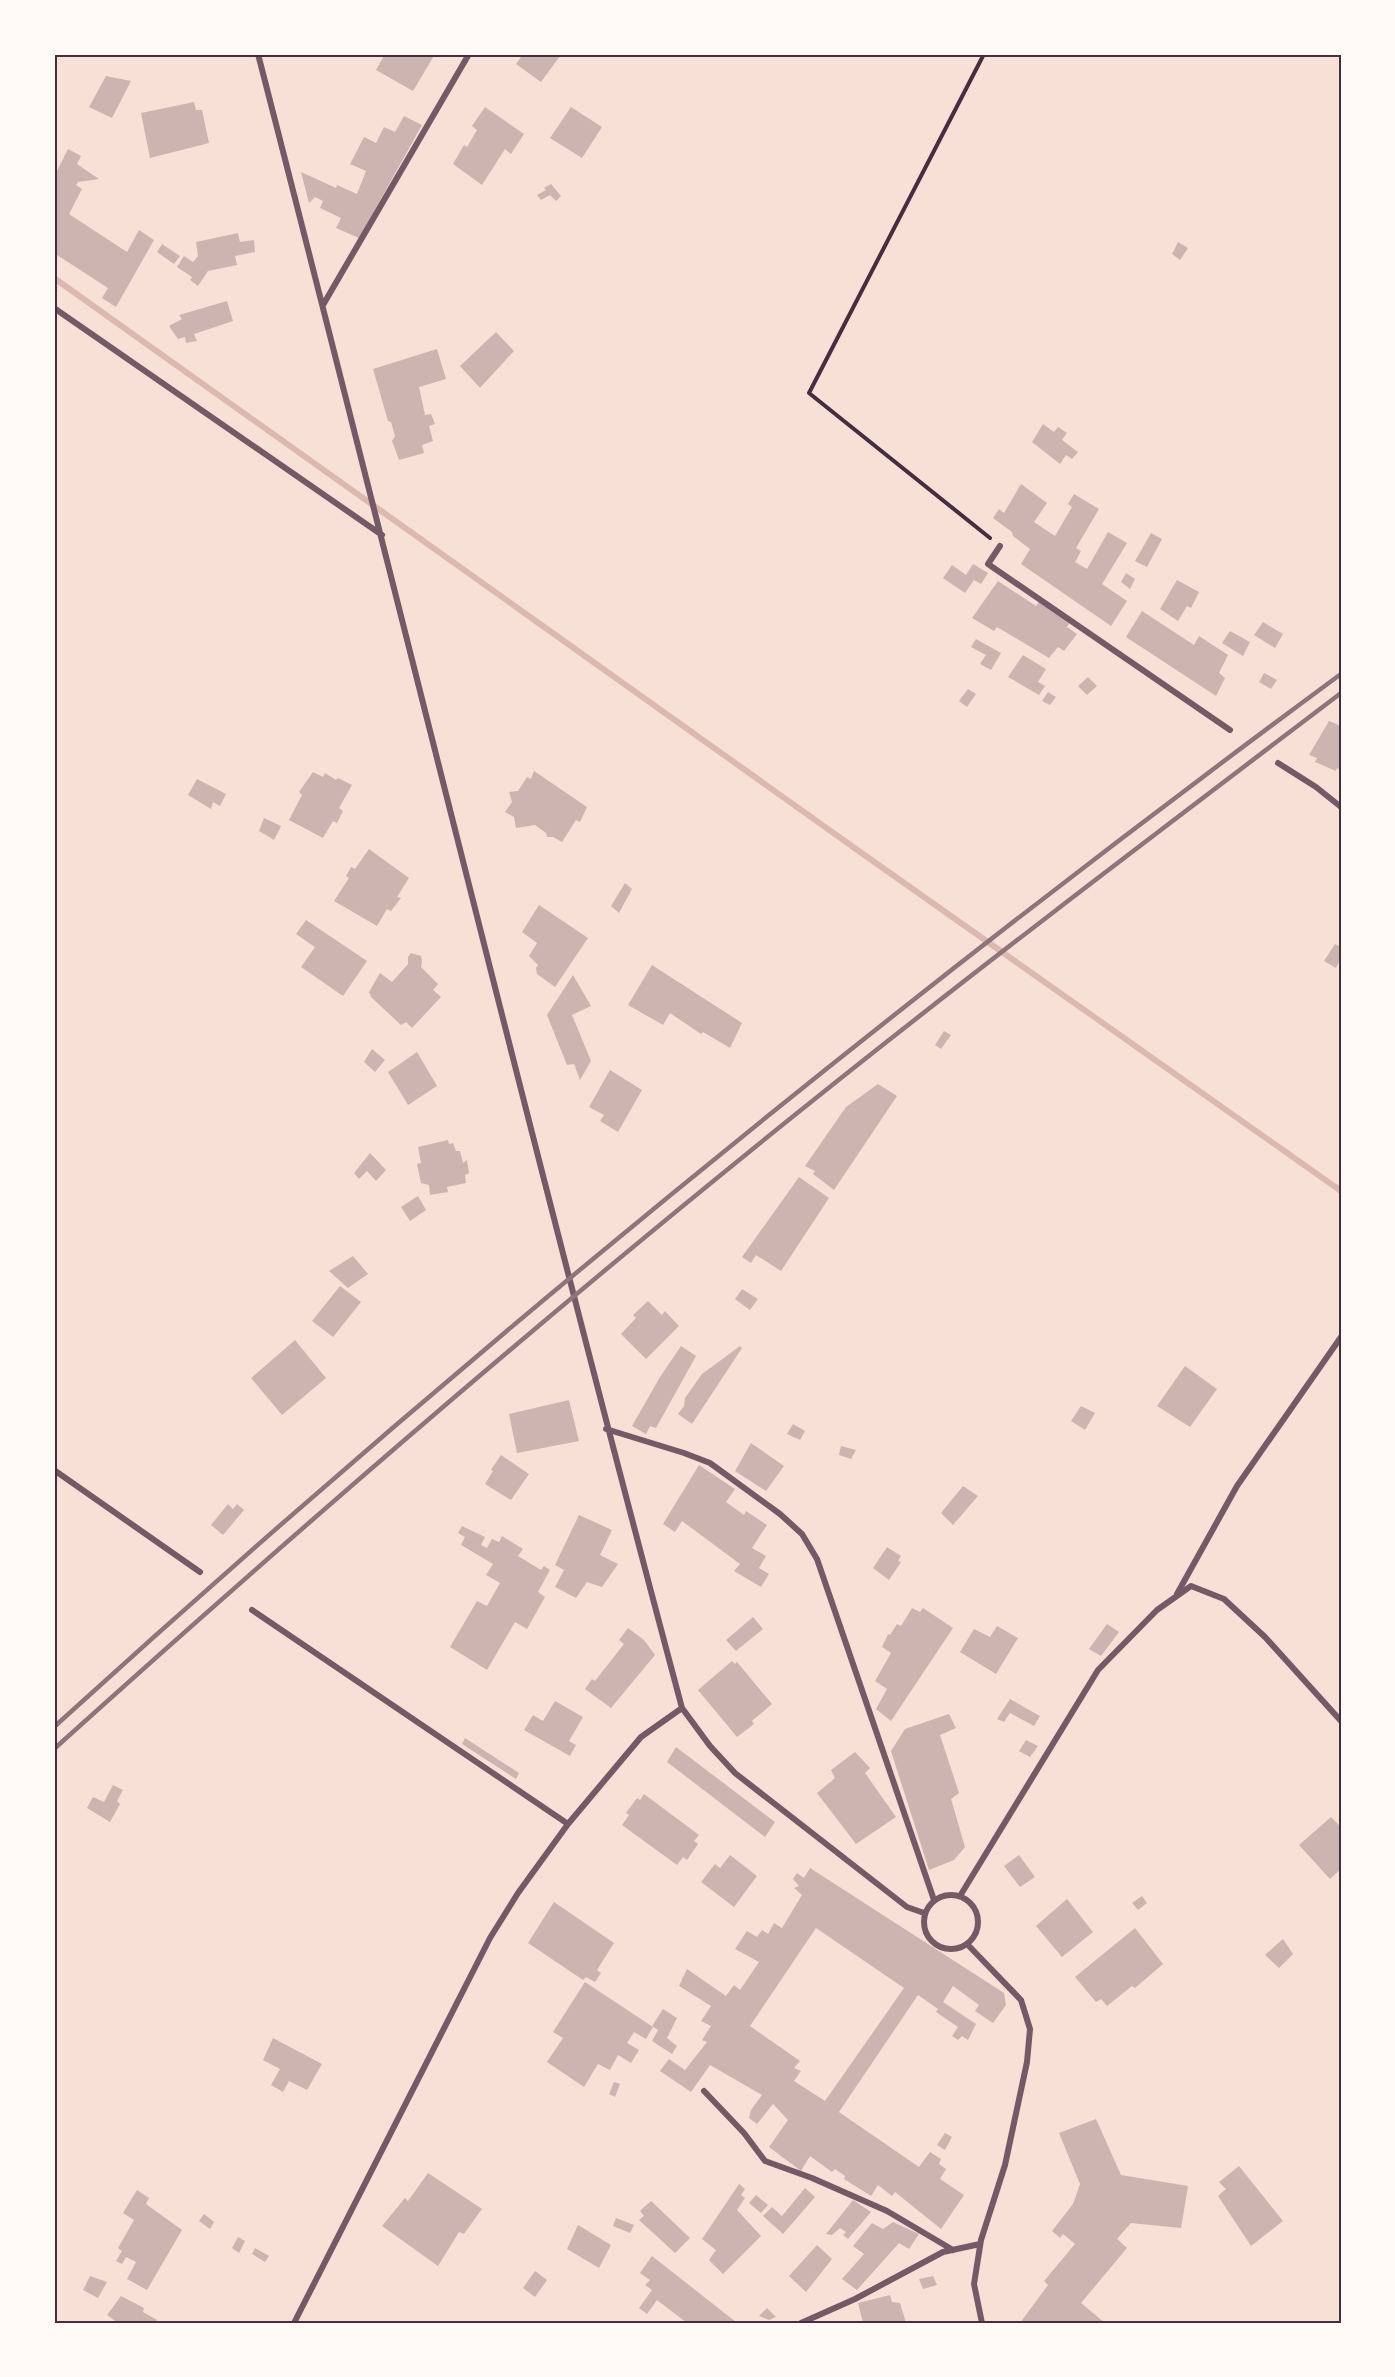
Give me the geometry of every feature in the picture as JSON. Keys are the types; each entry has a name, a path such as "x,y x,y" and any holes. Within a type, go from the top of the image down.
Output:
{"street":[{"path":"258,54 372,494 606,1429 682,1708 710,1746 735,1773 907,1906 924,1913"},
{"path":"322,305 469,54"},
{"path":"54,308 382,535"},
{"path":"1000,546 988,564 1230,730"},
{"path":"1278,763 1316,787 1341,807"},
{"path":"1176,1597 1237,1486 1341,1337"},
{"path":"606,1429 684,1453 710,1464 780,1514 802,1534 818,1559 934,1900"},
{"path":"54,1470 200,1572"},
{"path":"960,1896 1098,1670 1157,1610 1191,1586 1224,1599 1265,1637 1341,1721"},
{"path":"252,1610 568,1824"},
{"path":"294,2323 490,1938 518,1893 568,1824 641,1737 682,1708"},
{"path":"949,1894 960,1896 971,1903 977,1914 977,1930 967,1944 954,1949 937,1946 924,1929 924,1913 934,1900 949,1894"},
{"path":"967,1944 1021,2000 1030,2029 1028,2062 1005,2165 980,2244 974,2284 982,2323"},
{"path":"704,2091 744,2133 765,2161 812,2178 887,2211 953,2250"},
{"path":"801,2323 855,2299 943,2252 980,2244"}],"path":[{"path":"984,54 809,393 1000,546"}],"building":[{"path":"385,54 435,54 413,91 376,70"},
{"path":"523,54 560,56 541,82 516,64"},
{"path":"106,76 131,81 112,118 89,107"},
{"path":"194,102 196,110 202,110 209,143 150,158 141,113"},
{"path":"485,107 524,134 511,154 505,149 482,185 453,164 464,145 467,147 477,130 472,126"},
{"path":"571,107 602,127 582,158 550,138"},
{"path":"404,116 422,125 359,238 336,228 341,218 320,208 323,201 315,197 309,203 301,172 336,188 337,185 357,194 366,171 350,164 364,137 376,143 384,127 395,132"},
{"path":"68,149 81,156 77,164 99,179 78,182 76,185 82,189 69,214 127,252 139,230 154,240 116,307 102,298 108,288 54,253 54,177"},
{"path":"551,184 561,196 556,201 550,195 541,200 537,195"},
{"path":"238,233 240,242 254,240 255,252 235,256 237,265 208,271 198,286 190,280 192,277 177,267 184,256 193,262 198,256 196,242"},
{"path":"1178,242 1188,248 1180,260 1172,254"},
{"path":"162,244 180,256 174,264 157,252"},
{"path":"227,301 233,321 194,334 197,341 186,343 185,337 178,339 169,326 182,319 179,315"},
{"path":"496,332 514,351 480,388 460,366"},
{"path":"437,349 446,379 419,387 425,415 431,414 435,424 429,426 433,441 422,445 424,453 399,460 392,441 395,436 391,422 388,421 373,369"},
{"path":"1043,424 1054,432 1058,427 1067,433 1062,440 1078,452 1072,459 1066,455 1060,464 1032,442"},
{"path":"1021,484 1047,503 1034,522 1055,536 1072,507 1068,504 1074,494 1099,509 1076,548 1081,551 1075,562 1087,569 1108,532 1127,543 1102,584 1127,601 1111,626 1021,564 1030,549 993,518 999,509 1004,513"},
{"path":"1151,533 1162,539 1147,567 1135,561"},
{"path":"973,564 988,573 981,584 974,580 965,593 943,578 952,565 966,575"},
{"path":"1126,573 1135,579 1130,589 1121,582"},
{"path":"1177,580 1199,592 1191,608 1187,606 1178,621 1160,609"},
{"path":"998,581 1036,606 1039,602 1070,622 1067,627 1077,634 1064,651 1058,647 1049,658 997,627 994,631 972,618"},
{"path":"1142,611 1194,645 1199,636 1228,655 1219,673 1225,678 1216,696 1126,637"},
{"path":"1263,622 1283,634 1275,648 1254,635"},
{"path":"1230,631 1250,642 1243,656 1222,643"},
{"path":"976,639 1001,653 991,670 980,664 986,655 971,647"},
{"path":"1023,655 1046,669 1038,682 1045,686 1039,695 1008,677"},
{"path":"1264,673 1277,680 1271,689 1259,682"},
{"path":"1088,677 1097,686 1087,695 1078,686"},
{"path":"968,689 976,694 967,707 959,701"},
{"path":"1048,692 1056,697 1050,705 1042,701"},
{"path":"1329,721 1341,726 1341,771 1315,762 1317,758 1309,755"},
{"path":"534,771 587,807 580,822 576,820 562,842 553,837 547,837 546,833 535,825 516,828 514,817 505,812 512,802 509,792 518,791 527,777 531,779"},
{"path":"313,772 323,777 325,773 336,780 338,778 352,785 339,808 343,811 337,823 333,821 323,838 289,820 302,795 299,792"},
{"path":"197,779 226,794 220,806 213,802 211,809 188,795"},
{"path":"264,818 281,826 274,840 259,831"},
{"path":"369,849 409,878 397,897 401,898 391,911 387,909 377,926 334,901 349,878 346,876 351,867 355,869"},
{"path":"625,883 632,889 619,913 611,906"},
{"path":"539,905 588,938 555,987 537,974 538,965 529,956 537,943 522,932"},
{"path":"306,920 367,961 343,996 301,967 315,947 296,934"},
{"path":"1335,944 1341,947 1341,964 1339,962 1336,968 1324,961"},
{"path":"411,953 421,956 421,967 438,984 433,990 441,997 412,1028 406,1022 401,1025 371,997 369,992 380,973 392,982 408,964 408,957"},
{"path":"652,965 742,1023 730,1048 703,1032 701,1034 670,1013 663,1025 628,1005"},
{"path":"573,975 591,1006 572,1015 591,1061 580,1080 574,1064 567,1065 547,1015"},
{"path":"944,1031 951,1035 941,1049 935,1045"},
{"path":"372,1049 385,1060 375,1072 364,1062"},
{"path":"417,1052 437,1086 408,1105 388,1072"},
{"path":"610,1070 642,1090 618,1132 600,1121 604,1115 589,1107"},
{"path":"878,1084 897,1096 834,1190 813,1174 815,1171 805,1166 846,1107"},
{"path":"448,1140 449,1144 453,1143 456,1151 460,1151 463,1163 467,1160 469,1173 465,1175 466,1183 447,1187 448,1192 430,1195 429,1185 421,1183 417,1164 421,1163 418,1147"},
{"path":"370,1153 386,1170 376,1181 367,1171 359,1179 354,1173"},
{"path":"799,1177 829,1198 781,1271 756,1255 751,1263 742,1257"},
{"path":"418,1196 426,1210 410,1221 401,1207"},
{"path":"353,1256 368,1274 348,1288 329,1271"},
{"path":"340,1286 361,1302 333,1337 312,1321"},
{"path":"742,1289 758,1299 750,1310 735,1299"},
{"path":"648,1301 662,1315 665,1311 679,1326 646,1359 621,1334 636,1318 633,1315"},
{"path":"295,1340 326,1378 282,1415 251,1378"},
{"path":"681,1346 696,1356 656,1428 650,1426 646,1434 632,1426"},
{"path":"740,1346 742,1348 692,1424 678,1414 684,1406 685,1398 702,1374"},
{"path":"1185,1366 1217,1389 1190,1427 1157,1406"},
{"path":"569,1400 579,1441 517,1453 509,1414"},
{"path":"1081,1406 1095,1413 1085,1430 1071,1421"},
{"path":"793,1424 805,1431 800,1440 787,1434"},
{"path":"751,1443 784,1466 766,1491 735,1471"},
{"path":"841,1446 856,1450 851,1459 839,1455"},
{"path":"501,1455 529,1474 511,1500 485,1484"},
{"path":"699,1465 735,1489 726,1502 744,1515 746,1511 767,1525 752,1548 766,1556 759,1568 769,1574 761,1587 734,1571 740,1564 682,1521 675,1532 663,1524"},
{"path":"963,1486 978,1496 953,1525 941,1513"},
{"path":"228,1504 233,1509 237,1504 244,1510 223,1535 211,1525"},
{"path":"579,1515 612,1530 600,1555 618,1564 602,1587 587,1582 576,1598 555,1587 564,1570 555,1565"},
{"path":"462,1526 485,1537 481,1545 487,1548 492,1539 499,1542 502,1536 523,1549 518,1556 541,1570 544,1566 550,1570 538,1592 545,1597 527,1629 515,1622 487,1670 450,1647 477,1601 487,1606 500,1583 486,1575 493,1564 461,1545 465,1537 458,1533"},
{"path":"887,1547 901,1556 898,1561 901,1562 889,1580 873,1568"},
{"path":"912,1608 920,1612 923,1608 953,1628 891,1721 876,1709 887,1689 875,1681 891,1653 882,1647 888,1634 890,1635 897,1624 901,1626"},
{"path":"753,1617 763,1629 736,1651 726,1640"},
{"path":"1107,1624 1119,1632 1101,1656 1089,1649"},
{"path":"997,1626 1018,1638 996,1674 960,1652 974,1629 990,1637"},
{"path":"628,1628 644,1640 655,1655 611,1708 585,1689 592,1679 595,1681 624,1644 619,1640"},
{"path":"732,1661 735,1664 737,1662 772,1704 752,1721 754,1724 737,1737 698,1690"},
{"path":"1010,1699 1040,1716 1034,1726 1010,1713 1004,1722 997,1719"},
{"path":"555,1701 583,1717 569,1741 576,1745 570,1756 524,1730 533,1715 543,1721"},
{"path":"949,1714 956,1728 940,1735 959,1793 951,1799 965,1847 954,1860 929,1870 891,1751 905,1729"},
{"path":"465,1738 519,1773 516,1779 462,1744"},
{"path":"1026,1740 1038,1746 1030,1757 1019,1751"},
{"path":"676,1747 775,1822 765,1837 667,1762"},
{"path":"855,1752 870,1768 865,1773 896,1817 856,1844 817,1793 835,1778 831,1770"},
{"path":"113,1785 123,1790 117,1801 120,1804 110,1822 87,1808 93,1797 104,1802"},
{"path":"644,1794 699,1835 694,1841 698,1844 687,1860 683,1857 677,1865 622,1825 629,1815 626,1813 637,1798 640,1800"},
{"path":"1331,1817 1341,1827 1341,1869 1330,1879 1299,1845"},
{"path":"730,1855 757,1876 734,1907 701,1882 715,1864 720,1868"},
{"path":"1019,1855 1035,1877 1020,1887 1004,1866"},
{"path":"810,1868 1004,1993 1006,2005 993,2023 975,2011 979,2005 953,1986 943,2002 976,2024 968,2040 962,2036 958,2040 952,2036 958,2027 936,2012 938,2009 918,1995 839,2112 919,2167 930,2152 941,2159 939,2164 946,2169 940,2179 964,2195 941,2229 895,2192 892,2196 878,2185 871,2196 844,2179 845,2176 835,2169 832,2172 810,2156 801,2171 769,2147 788,2120 773,2104 757,2124 749,2118 751,2110 762,2095 710,2065 691,2092 660,2071 669,2059 685,2070 707,2042 702,2040 711,2026 701,2021 711,2006 679,1986 687,1969 726,1996 734,1985 740,1990 759,1962 735,1949 747,1931 757,1937 762,1930 768,1934 774,1923 782,1928 802,1895 794,1888 799,1886 793,1879 797,1873 804,1878","holes":["816,1928 904,1988 825,2101 794,2081 801,2071 794,2068 800,2061 750,2026"]},
{"path":"1142,1896 1147,1903 1138,1910 1132,1903"},
{"path":"1067,1899 1093,1932 1062,1957 1036,1926"},
{"path":"554,1902 614,1943 597,1970 601,1973 595,1982 586,1977 583,1980 528,1943"},
{"path":"1135,1928 1163,1964 1135,1988 1132,1986 1107,2006 1101,1999 1096,2002 1075,1977"},
{"path":"1283,1939 1293,1954 1279,1968 1265,1955"},
{"path":"585,1982 653,2027 646,2039 634,2032 627,2043 639,2050 631,2063 618,2055 610,2070 598,2064 584,2087 547,2062 563,2038 553,2032"},
{"path":"663,2009 677,2018 667,2038 677,2046 672,2054 652,2041 658,2030 652,2026"},
{"path":"273,2038 322,2064 307,2090 289,2081 283,2092 271,2085 280,2069 263,2060"},
{"path":"614,2082 620,2084 615,2097 609,2094"},
{"path":"1096,2119 1121,2175 1188,2186 1181,2228 1131,2223 1117,2239 1127,2248 1081,2303 1105,2323 1020,2323 1048,2285 1044,2281 1075,2244 1063,2234 1060,2238 1052,2231 1073,2204 1080,2184 1059,2133"},
{"path":"945,2133 952,2137 945,2150 937,2145"},
{"path":"1239,2166 1283,2221 1251,2246 1218,2196 1226,2189 1219,2182"},
{"path":"428,2173 482,2209 464,2234 459,2232 438,2266 382,2226 405,2198 408,2201"},
{"path":"739,2184 745,2189 741,2195 745,2198 737,2210 761,2236 723,2274 709,2260 716,2250 702,2239"},
{"path":"805,2188 815,2197 783,2234 763,2216 772,2207 782,2216"},
{"path":"137,2190 149,2198 146,2204 182,2230 147,2290 127,2279 136,2262 126,2257 122,2264 116,2261 122,2251 118,2248 134,2220 123,2213"},
{"path":"756,2195 768,2205 761,2213 749,2203"},
{"path":"853,2200 871,2212 848,2239 843,2235 846,2232 840,2228 832,2235 826,2234"},
{"path":"651,2201 690,2238 675,2253 639,2220 644,2216 640,2211"},
{"path":"204,2214 214,2222 210,2229 199,2221"},
{"path":"616,2218 634,2225 630,2233 613,2226"},
{"path":"893,2222 919,2234 909,2249 899,2243 857,2290 842,2279 864,2254 853,2246 872,2223 883,2229"},
{"path":"578,2225 611,2245 599,2268 567,2249"},
{"path":"238,2237 245,2241 239,2253 232,2248"},
{"path":"817,2245 832,2259 806,2292 789,2276"},
{"path":"255,2248 269,2256 265,2262 252,2254"},
{"path":"652,2256 736,2322 687,2323 657,2300 647,2314 639,2308 652,2290 645,2285 650,2280 640,2273"},
{"path":"535,2271 547,2280 535,2297 523,2288"},
{"path":"90,2276 107,2282 98,2298 83,2290"},
{"path":"933,2276 937,2285 923,2289 919,2279"},
{"path":"890,2295 892,2302 900,2303 906,2323 863,2323 858,2303"},
{"path":"121,2296 144,2308 143,2312 157,2320 155,2323 118,2323 107,2315"},
{"path":"767,2308 776,2317 769,2320 759,2316"}],"waterway":[{"path":"54,278 1341,1191"}],"railway":[{"path":"54,1727 365,1451 684,1184 1009,925 1341,674"},
{"path":"54,1749 245,1579 633,1247 958,986 1341,693"}]}
